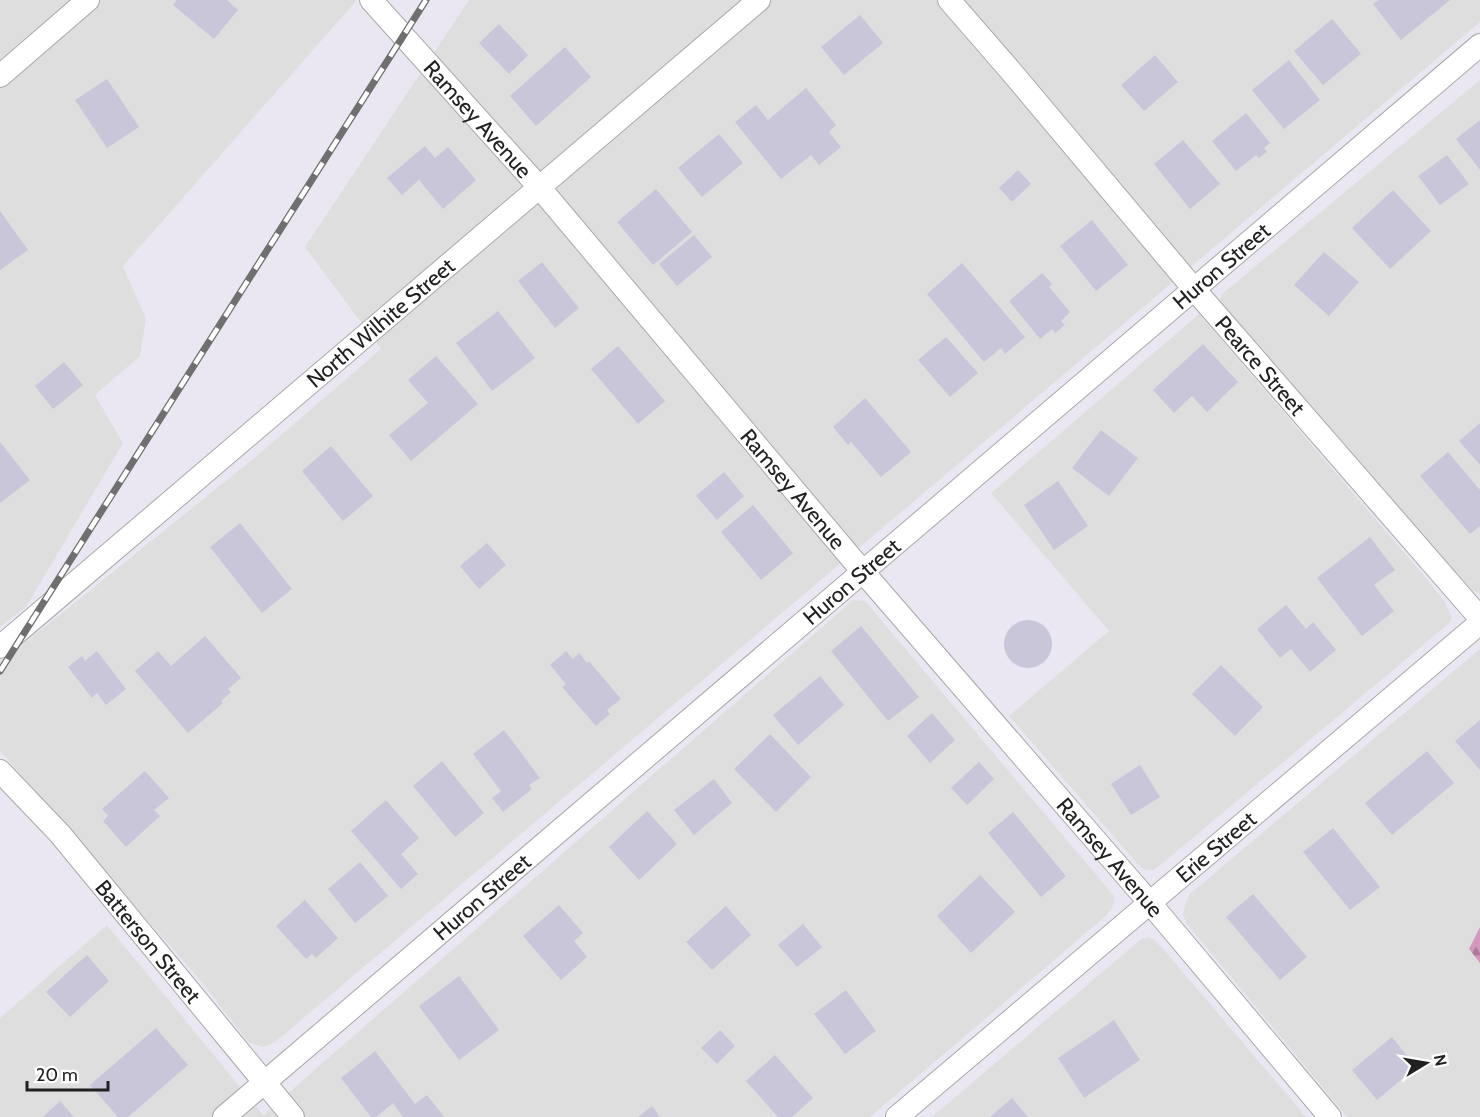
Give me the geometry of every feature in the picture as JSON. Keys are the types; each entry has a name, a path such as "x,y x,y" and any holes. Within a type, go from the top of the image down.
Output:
{"street":[{"path":"0,75 88,0"},
{"name":"Ramsey Avenue","path":"371,0 540,188 864,573 1150,903 1330,1117"},
{"name":"North Wilhite Street","path":"0,647 759,0"},
{"name":"Pearce Street","path":"949,0 1194,289 1480,618"},
{"name":"Huron Street","path":"224,1117 1480,45"},
{"name":"Erie Street","path":"897,1117 1480,623"},
{"name":"Batterson Street","path":"0,771 60,834 293,1117"}],"shaded area":[{"path":"0,0 357,0 123,266 146,319 140,356 95,395 123,443 26,607 0,627"},
{"path":"469,0 1480,0 1480,22 274,1043 263,1047 249,1043 200,980 0,751 0,663 259,454 381,349 305,247"},
{"path":"1480,80 1480,594 1472,590 1221,307 1220,300 1222,294"},
{"path":"1199,314 1426,578 1445,602 1452,618 1448,624 1163,863 1154,870 1147,870 1141,868 1009,716 1109,631 991,493"},
{"path":"853,600 865,601 1114,896 1113,906 1107,915 870,1117 0,1117 0,1018 107,925 263,1115"},
{"path":"1480,649 1480,1117 1347,1117 1187,924 1183,915 1185,905 1190,894"},
{"path":"1147,937 1153,939 1165,951 1306,1117 932,1117 1140,940"}],"green space":[{"path":"1480,927 1480,963 1469,949"}],"building":[{"path":"177,0 227,0 238,10 214,39 173,5"},
{"path":"1379,0 1450,0 1401,40 1373,4"},
{"path":"860,15 883,43 844,75 821,47"},
{"path":"1332,19 1361,54 1323,85 1294,51"},
{"path":"499,24 528,55 509,74 479,43"},
{"path":"565,47 591,77 536,126 510,96"},
{"path":"1155,55 1178,82 1144,111 1121,85"},
{"path":"1289,60 1320,100 1284,129 1252,90"},
{"path":"107,79 139,127 107,148 75,100"},
{"path":"806,88 836,125 829,132 841,147 819,165 811,155 781,179 735,122 756,105 768,120"},
{"path":"1246,113 1270,143 1264,148 1267,152 1259,158 1256,155 1236,171 1212,141"},
{"path":"1480,120 1480,170 1456,139"},
{"path":"719,134 743,163 702,197 678,168"},
{"path":"1183,140 1220,184 1190,209 1154,164"},
{"path":"425,146 435,158 448,147 476,180 443,209 419,180 402,195 387,178"},
{"path":"1447,155 1469,184 1440,205 1418,176"},
{"path":"1018,170 1031,184 1012,202 999,188"},
{"path":"656,189 692,232 653,265 617,222"},
{"path":"1393,190 1431,231 1390,269 1352,228"},
{"path":"0,211 28,250 0,270"},
{"path":"1092,220 1128,265 1096,291 1060,246"},
{"path":"694,235 712,257 677,286 659,264"},
{"path":"1324,252 1359,282 1329,316 1294,285"},
{"path":"542,262 579,308 555,328 518,281"},
{"path":"962,263 1025,337 1005,354 1001,348 984,362 927,294"},
{"path":"1042,273 1052,284 1049,287 1070,312 1061,321 1065,325 1055,333 1052,329 1040,339 1009,301"},
{"path":"498,311 535,358 492,391 456,343"},
{"path":"946,337 978,373 950,397 918,360"},
{"path":"1203,344 1238,382 1207,412 1192,396 1174,413 1153,390"},
{"path":"618,346 665,401 638,424 591,369"},
{"path":"436,356 478,404 411,461 389,435 428,403 408,380"},
{"path":"64,362 83,385 53,409 35,386"},
{"path":"865,398 911,452 881,477 851,442 848,445 833,427"},
{"path":"1480,423 1480,465 1459,441"},
{"path":"1101,430 1138,458 1109,496 1072,468"},
{"path":"0,442 30,480 0,503"},
{"path":"331,446 373,496 343,521 302,471"},
{"path":"1448,452 1480,490 1480,526 1470,534 1420,476"},
{"path":"724,472 744,496 717,520 696,496"},
{"path":"1058,481 1088,526 1054,550 1024,505"},
{"path":"753,505 793,553 761,580 721,532"},
{"path":"240,523 292,589 262,613 210,547"},
{"path":"1370,537 1395,570 1374,585 1394,611 1362,636 1317,578"},
{"path":"487,543 506,565 479,589 460,566"},
{"path":"1286,605 1306,629 1313,622 1336,650 1310,672 1291,649 1280,658 1257,629"},
{"path":"1028,620 1045,627 1052,644 1045,661 1028,668 1011,661 1004,644 1011,627"},
{"path":"861,626 919,697 888,721 831,651"},
{"path":"205,636 241,678 228,689 231,692 221,701 223,703 188,733 135,671 158,651 171,666"},
{"path":"97,651 126,689 106,705 97,693 92,698 68,667 82,656 85,661"},
{"path":"566,651 573,659 579,653 587,663 589,661 621,699 607,710 610,714 596,726 562,687 566,684 550,665"},
{"path":"1221,665 1263,707 1235,736 1192,694"},
{"path":"820,676 844,705 798,745 773,715"},
{"path":"932,713 955,740 930,763 907,736"},
{"path":"1480,720 1480,770 1455,741"},
{"path":"504,730 540,778 529,785 532,789 503,812 492,798 501,791 473,754"},
{"path":"770,734 811,777 776,812 734,769"},
{"path":"1427,751 1454,783 1392,835 1365,803"},
{"path":"442,761 484,813 455,837 413,786"},
{"path":"979,762 994,779 967,805 951,788"},
{"path":"1140,765 1160,797 1131,815 1111,784"},
{"path":"145,771 169,798 154,810 160,816 126,847 103,821 108,816 102,809"},
{"path":"714,779 732,803 694,835 674,810"},
{"path":"386,800 419,838 401,854 418,874 401,889 351,831"},
{"path":"647,811 677,844 639,880 609,847"},
{"path":"1013,812 1066,876 1041,897 988,833"},
{"path":"1333,828 1380,887 1350,910 1303,852"},
{"path":"360,862 388,896 355,923 328,889"},
{"path":"980,875 1015,912 971,953 937,916"},
{"path":"1253,894 1307,957 1280,980 1226,917"},
{"path":"305,900 338,938 316,958 312,954 306,959 276,926"},
{"path":"559,905 583,933 574,941 587,957 561,980 523,936"},
{"path":"726,906 751,935 712,970 686,942"},
{"path":"803,924 822,947 797,967 778,945"},
{"path":"87,955 109,981 70,1017 46,992"},
{"path":"459,976 499,1030 459,1060 419,1006"},
{"path":"846,990 876,1031 845,1054 814,1014"},
{"path":"1114,1020 1140,1060 1084,1098 1058,1058"},
{"path":"156,1028 188,1065 128,1117 118,1117 90,1085"},
{"path":"720,1030 735,1046 717,1064 701,1048"},
{"path":"1392,1037 1416,1067 1377,1100 1352,1070"},
{"path":"375,1051 415,1104 427,1095 444,1117 403,1117 393,1103 376,1117 371,1117 341,1078"},
{"path":"775,1055 813,1098 792,1117 778,1117 746,1081"},
{"path":"1012,1098 1028,1117 990,1117"},
{"path":"60,1101 74,1117 43,1117"},
{"path":"652,1106 660,1117 638,1117"}],"railway":[{"path":"0,671 426,0"}]}
